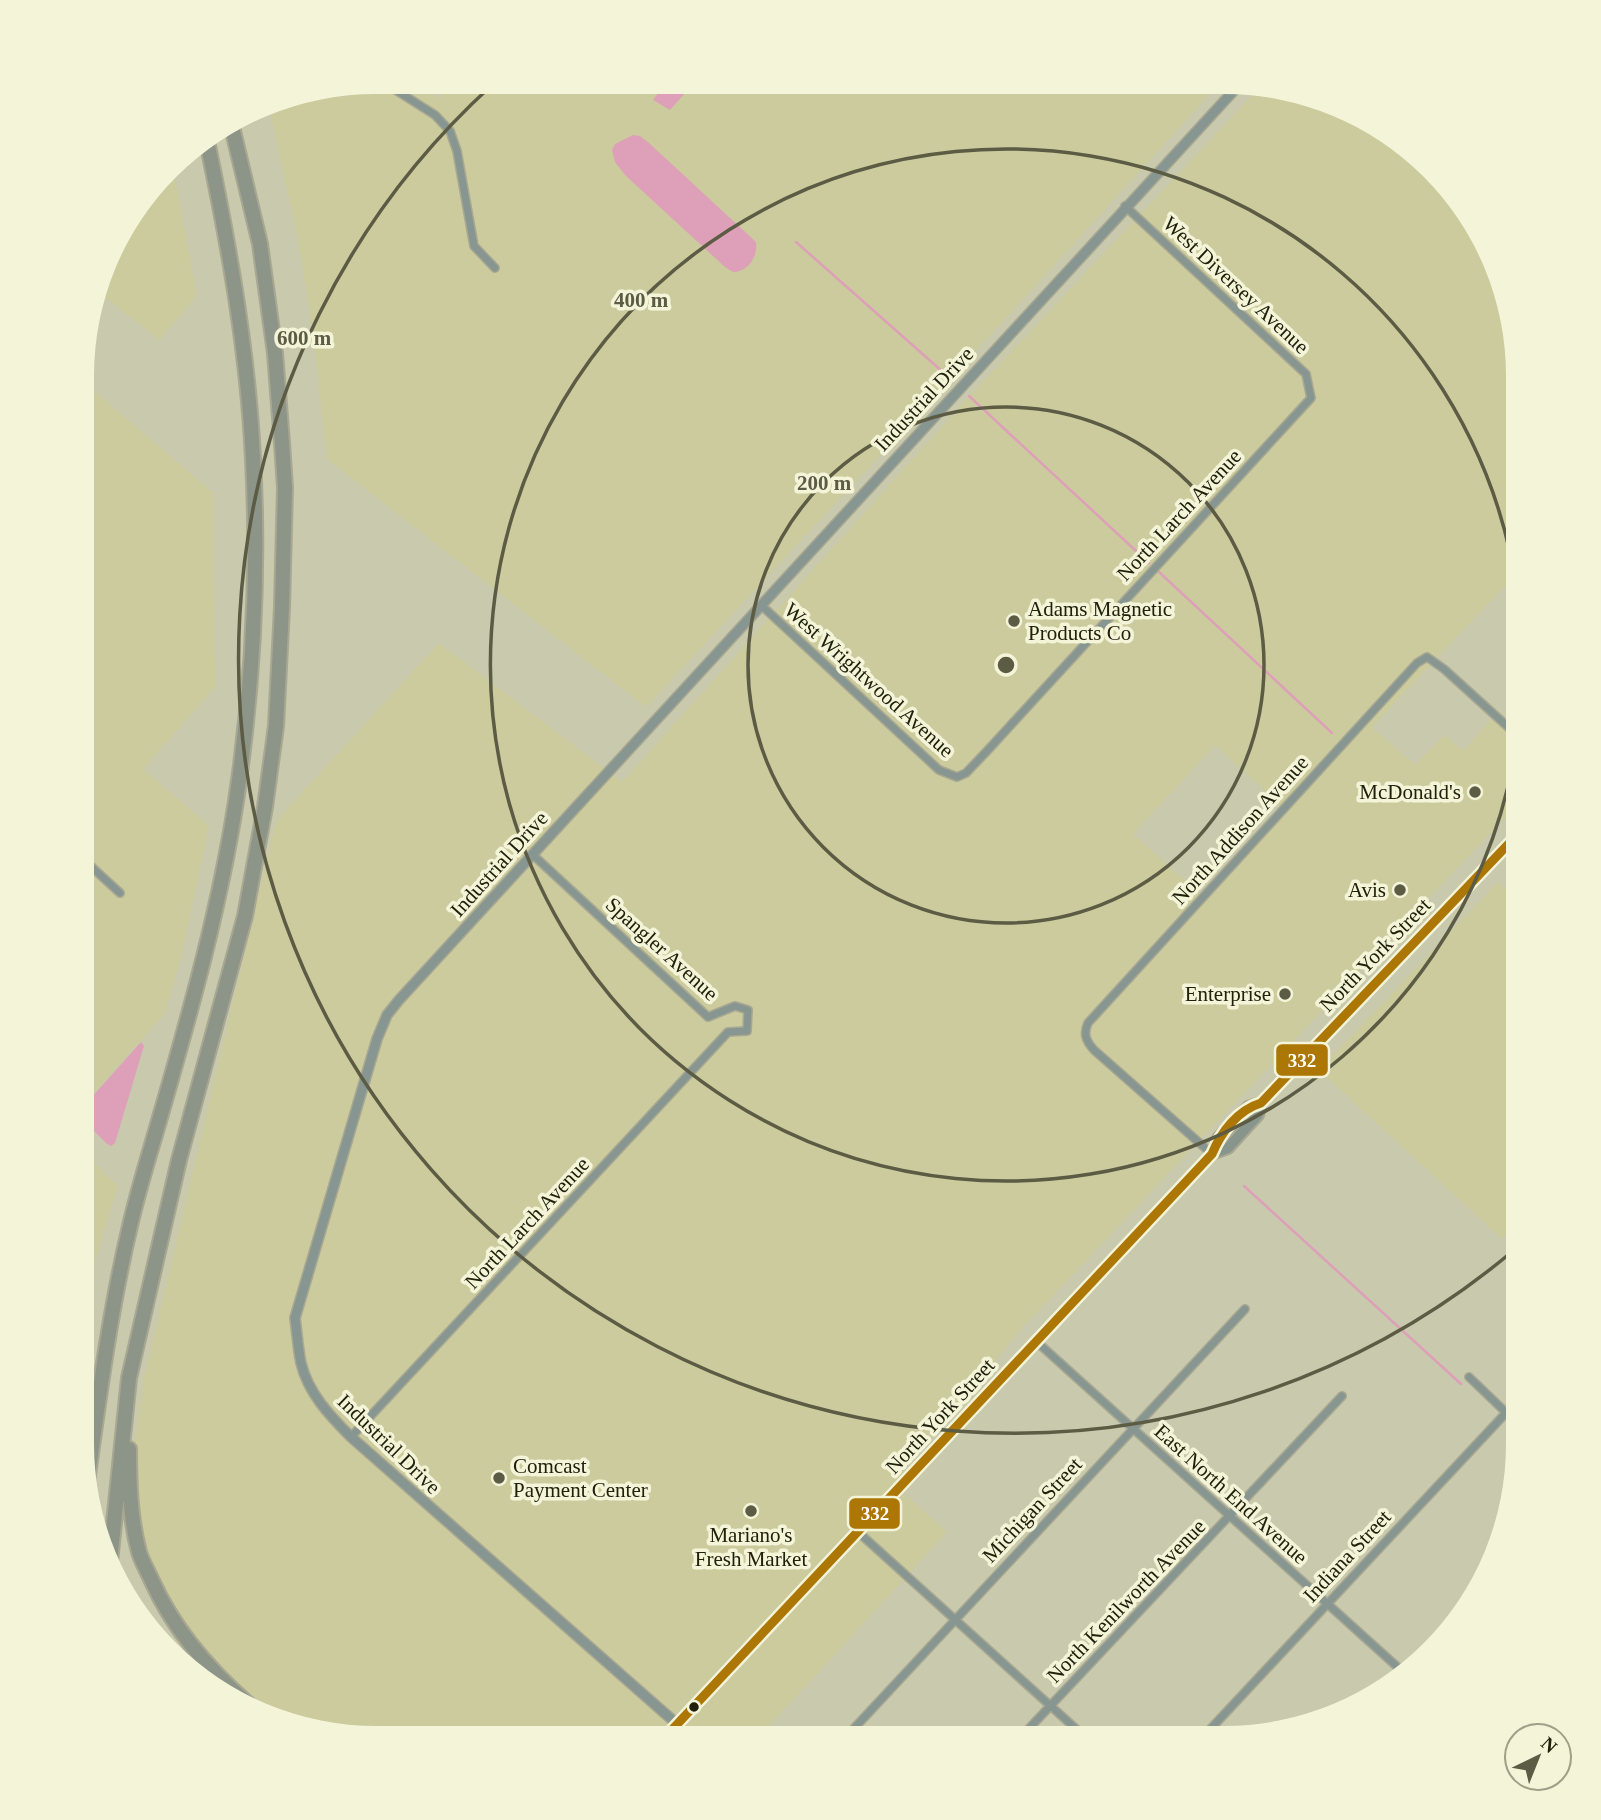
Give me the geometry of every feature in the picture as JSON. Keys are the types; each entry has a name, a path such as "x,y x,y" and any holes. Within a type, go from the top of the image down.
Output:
{"highway":[{"path":"112,1542 129,1378 179,1160 245,916 265,807 276,726 285,488 282,443 275,353 260,244 234,134"},
{"path":"94,1435 130,1225 214,919 236,802 245,721 254,610 256,524 253,455 234,292 209,150"},
{"path":"129,1378 130,1494 139,1553 178,1630 224,1680"}],"main road":[{"name":"North York Street","path":"677,1724 1212,1154 1219,1137 1248,1107 1261,1103 1506,847"}],"street":[{"path":"402,94 435,115 450,131 457,151 474,246 495,268"},
{"name":"Industrial Drive","path":"677,1724 351,1437 316,1397 301,1365 295,1318 377,1039 387,1015 399,1000 1230,94"},
{"name":"West Diversey Avenue","path":"1125,206 1306,374 1311,398"},
{"name":"North Larch Avenue","path":"957,777 966,773 1311,398"},
{"name":"West Wrightwood Avenue","path":"761,605 939,770 957,777"},
{"name":"North Addison Avenue","path":"1212,1154 1094,1050 1088,1043 1085,1032 1092,1017 1412,668 1427,657 1444,668 1506,725"},
{"name":"Spangler Avenue","path":"532,854 708,1017 735,1006 748,1010 747,1031 728,1032"},
{"path":"94,869 120,893"},
{"name":"North Larch Avenue","path":"351,1437 728,1032"},
{"name":"Michigan Street","path":"856,1726 1245,1309"},
{"name":"East North End Avenue","path":"1037,1342 1397,1666"},
{"path":"1469,1377 1506,1413"},
{"name":"North Kenilworth Avenue","path":"1031,1726 1342,1396"},
{"name":"Indiana Street","path":"1213,1726 1506,1413"},
{"path":"857,1531 1073,1726"}],"shaded area":[{"path":"377,94 433,94 439,99 444,94 1210,94 946,384 646,707 327,459 312,325 298,239 271,115 304,104 340,97"},
{"path":"658,94 684,94 670,110 653,100"},
{"path":"1252,96 1315,109 1365,132 1396,153 1424,177 1459,220 1492,286 1504,340 1506,585 1372,727 1415,765 1445,735 1463,751 1495,715 1506,728 1506,817 1024,1326 859,1525 673,1726 377,1726 340,1723 286,1711 239,1688 199,1648 166,1602 144,1551 134,1498 134,1449 144,1379 276,821 439,643 622,782 963,403","holes":["1215,745 1280,805 1201,895 1133,834"]},
{"path":"633,135 640,136 649,143 756,242 751,263 733,272 725,267 626,176 615,162 612,150 615,144"},
{"path":"175,179 197,296 159,340 106,298 132,236"},
{"path":"94,391 213,493 215,687 143,769 209,826 183,950 165,1013 94,1093"},
{"path":"1498,882 1506,890 1506,1234 1502,1239 1319,1070"},
{"path":"141,1042 144,1046 115,1143 111,1146 94,1131 94,1095"},
{"path":"94,1163 118,1186 94,1265"},
{"path":"900,1490 947,1532 909,1573 861,1531"},
{"path":"858,1534 905,1578 769,1726 684,1726 681,1723"}],"waterway":[{"path":"796,242 952,380"},
{"path":"969,396 1149,563"},
{"path":"1159,572 1332,733"},
{"path":"1244,1186 1461,1384"}],"transit line":[{"name":"332","path":"676,1726 1212,1154 1231,1123 1245,1111 1261,1103 1506,847"}],"place":[{"name":"Adams Magnetic Products Co","path":"1014,621"},
{"name":"McDonald's","path":"1475,792"},
{"name":"Avis","path":"1400,890"},
{"name":"Enterprise","path":"1285,994"},
{"name":"Comcast Payment Center","path":"499,1478"},
{"name":"Mariano's Fresh Market","path":"751,1511"}]}
